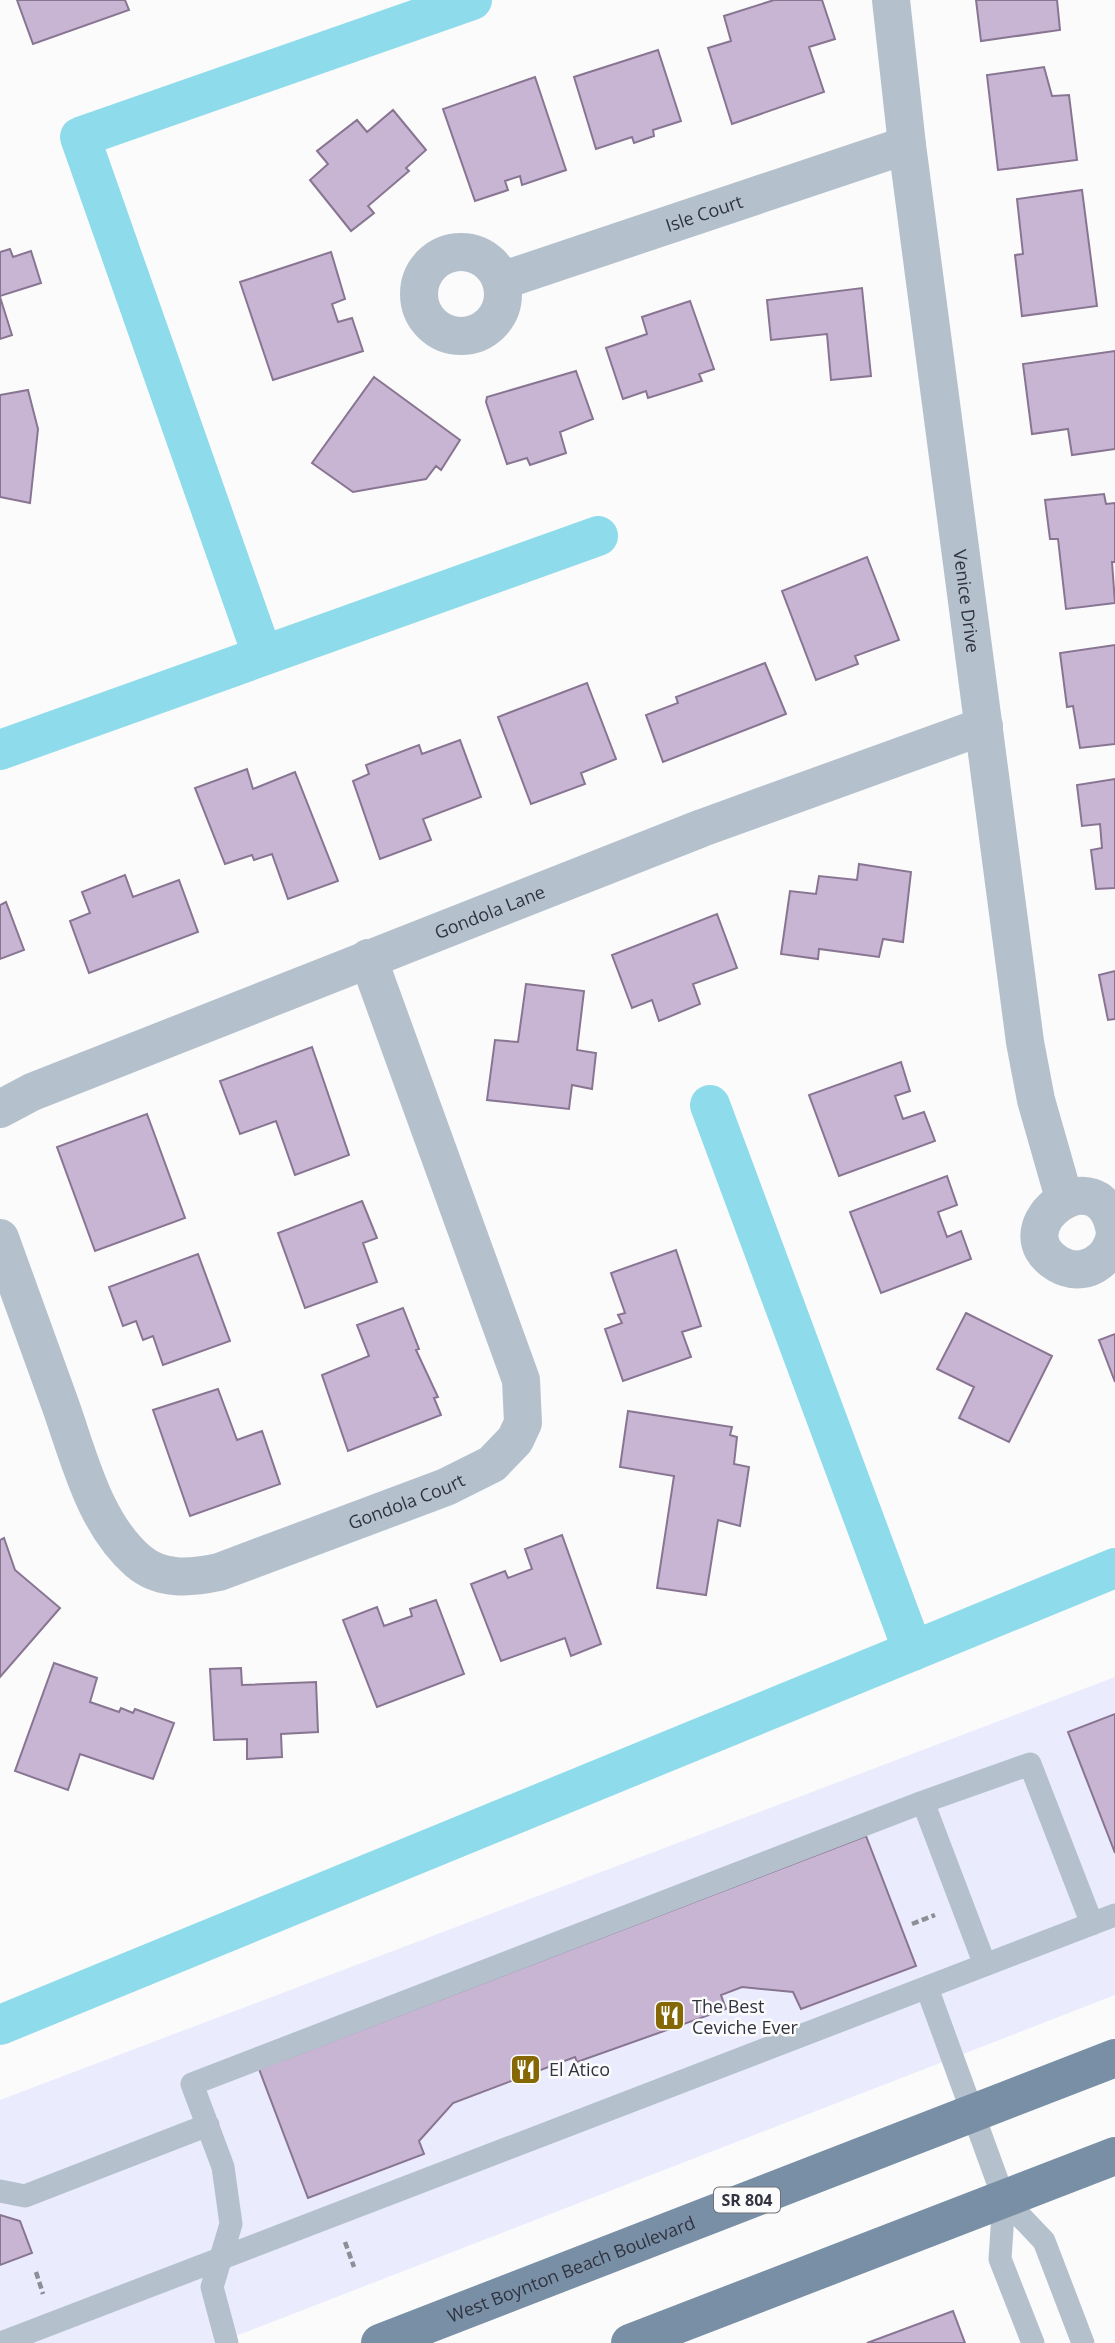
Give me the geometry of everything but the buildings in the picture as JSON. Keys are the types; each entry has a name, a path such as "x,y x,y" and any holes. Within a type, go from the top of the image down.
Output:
{"main road":[{"name":"West Boynton Beach Boulevard","path":"380,2343 1115,2058"},
{"path":"630,2343 1115,2156"}],"street":[{"name":"Venice Drive","path":"891,0 907,145 1025,1042 1036,1100 1064,1198"},
{"name":"Isle Court","path":"501,281 907,145"},
{"name":"Gondola Lane","path":"0,1109 32,1091 368,958 715,823 984,726"},
{"name":"Gondola Court","path":"0,1238 92,1492 114,1535 139,1562 164,1575 192,1578 219,1572 446,1487 492,1464 514,1440 523,1423 521,1380 368,958"},
{"path":"1088,1197 1100,1203 1108,1212 1115,1233 1108,1254 1092,1268 1068,1268 1056,1263 1043,1245 1042,1223 1047,1212 1064,1198 1088,1197"}],"lane":[{"path":"227,2343 212,2287 231,2224 223,2167 192,2084 923,1802 1030,1764 1092,1924"},
{"path":"923,1802 985,1965"},
{"path":"1,2343 1115,1915"},
{"path":"927,1988 1004,2199 1000,2259 1033,2343"},
{"path":"0,2191 25,2196 208,2125"},
{"path":"1004,2199 1044,2241 1083,2343"}],"path":[{"path":"912,1924 942,1913"},
{"path":"343,2237 354,2267"},
{"path":"36,2272 47,2305"}],"shaded area":[{"path":"1115,1677 1115,1995 218,2343 0,2343 0,2100"}],"waterway":[{"path":"262,654 80,137 472,0"},
{"path":"0,750 598,536"},
{"path":"710,1105 913,1651"},
{"path":"0,2025 1115,1568"}],"place":[{"name":"The Best Ceviche Ever","path":"669,2016"},
{"name":"El Atico","path":"526,2069"}]}
